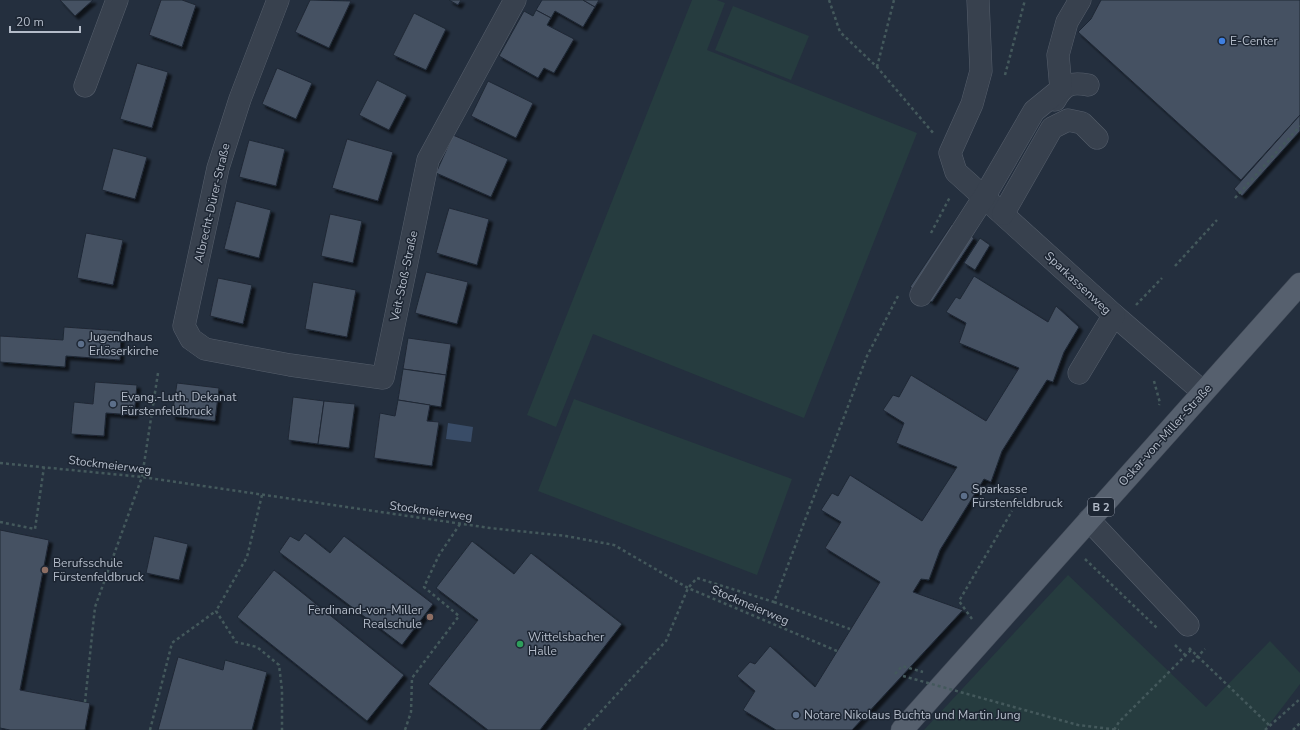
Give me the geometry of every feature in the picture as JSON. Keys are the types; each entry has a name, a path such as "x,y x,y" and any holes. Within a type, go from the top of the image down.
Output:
{"main road":[{"name":"Oskar-von-Miller-Straße","path":"902,730 1300,284"}],"street":[{"path":"85,86 117,0"},
{"name":"Albrecht-Dürer-Straße","path":"191,339 184,326 218,168 240,99 278,0"},
{"name":"Veit-Stoß-Straße","path":"191,339 205,349 290,365 383,378 428,160 515,0"},
{"path":"956,167 981,71 978,0"},
{"path":"1061,89 1058,56 1067,22 1080,0"},
{"path":"993,205 1061,89 1075,82 1088,85"},
{"path":"921,295 1052,128 1068,120 1082,123 1097,138"},
{"name":"Sparkassenweg","path":"956,167 993,205 1114,316 1203,392"},
{"path":"1079,373 1114,316"},
{"path":"1089,520 1187,635"}],"path":[{"path":"829,0 840,32 877,67 956,167 929,238"},
{"path":"877,67 894,0"},
{"path":"1005,77 1025,0"},
{"path":"1235,198 1300,126"},
{"path":"1175,266 1217,220"},
{"path":"1135,306 1162,278"},
{"path":"774,602 867,356 900,293"},
{"path":"85,702 95,607 142,477 158,373"},
{"path":"1153,378 1160,403 1157,409"},
{"name":"Stockmeierweg","path":"0,463 142,477 460,524 566,536 614,545 688,588 837,651"},
{"path":"0,522 35,529 44,467"},
{"path":"150,730 172,643 216,611 247,557 262,495"},
{"path":"978,615 973,621 959,602 1012,511"},
{"path":"405,730 411,712 412,678 459,616 424,587 439,555 460,524"},
{"path":"1084,558 1161,632"},
{"path":"584,730 666,641 688,588 697,578 774,602 850,629"},
{"path":"216,611 236,642 257,647 279,665 282,690 282,730"},
{"path":"1187,635 1191,650 1270,726"},
{"path":"1172,642 1186,656"},
{"path":"1192,662 1205,649"},
{"path":"1114,730 1119,722 1191,650"},
{"path":"895,674 902,666 928,673"},
{"path":"903,676 1078,725 1119,730"},
{"path":"917,684 922,679"},
{"path":"1265,730 1300,699"},
{"path":"1293,730 1300,723"}],"green space":[{"path":"692,0 717,0 725,3 707,50 917,133 804,418 593,334 556,427 527,415"},
{"path":"733,6 809,36 791,80 715,50"},
{"path":"574,399 792,479 757,575 538,491"},
{"path":"1068,575 1206,707 1270,641 1300,673 1300,684 1265,730 924,730"}],"water":[{"path":"448,423 473,427 471,442 446,439"}],"building":[{"path":"60,0 93,0 75,16"},
{"path":"161,0 182,0 196,5 182,47 149,35"},
{"path":"310,0 351,1 329,48 295,32"},
{"path":"449,0 461,0 458,5"},
{"path":"542,0 583,0 595,7 583,27 555,11 551,18 536,10"},
{"path":"583,0 599,0 595,7"},
{"path":"1101,0 1300,0 1300,115 1241,180 1078,32 1091,19"},
{"path":"536,10 551,18 547,25 574,39 554,73 544,68 538,78 499,56 524,11 533,16"},
{"path":"414,13 446,29 426,70 393,55"},
{"path":"137,63 168,72 152,128 120,119"},
{"path":"277,68 312,83 296,119 262,104"},
{"path":"377,80 407,95 389,130 359,115"},
{"path":"488,81 533,103 516,138 471,116"},
{"path":"1300,115 1300,131 1242,196 1234,189"},
{"path":"453,135 508,159 491,197 436,173"},
{"path":"347,139 393,152 378,201 332,188"},
{"path":"249,140 285,149 276,186 239,177"},
{"path":"113,148 147,157 135,199 102,190"},
{"path":"236,201 271,210 259,258 224,249"},
{"path":"449,208 489,219 477,265 436,253"},
{"path":"330,214 362,221 353,263 321,256"},
{"path":"952,224 974,238 932,302 910,287"},
{"path":"86,233 123,240 113,285 77,278"},
{"path":"980,238 990,245 975,270 964,263"},
{"path":"426,272 468,282 457,324 415,313"},
{"path":"974,276 1048,322 1056,306 1079,327 1064,352 1053,382 1047,380 1002,451 991,482 984,479 940,550 929,580 921,579 913,592 963,610 852,730 776,730 743,710 755,691 737,676 750,662 755,664 770,646 815,687 880,582 825,548 841,522 821,510 832,493 838,496 850,475 922,521 957,467 896,443 904,423 883,410 893,395 899,397 911,375 986,421 1019,368 959,343 966,323 946,312 956,297 960,299"},
{"path":"218,278 252,285 243,324 210,316"},
{"path":"313,282 356,290 347,337 305,329"},
{"path":"64,327 121,331 120,360 66,356 65,367 0,362 0,336 63,340"},
{"path":"408,338 451,344 446,375 403,369"},
{"path":"403,369 446,375 441,407 398,400"},
{"path":"95,382 137,385 134,415 106,413 104,436 71,434 74,402 93,404"},
{"path":"177,383 219,388 215,421 172,416"},
{"path":"293,397 324,401 318,444 288,440"},
{"path":"398,400 430,405 427,421 439,422 432,466 374,458 380,413 395,416"},
{"path":"324,401 355,404 349,448 318,444"},
{"path":"0,530 49,540 20,690 90,703 85,730 10,730 0,728"},
{"path":"305,533 330,553 344,536 433,604 402,645 279,552 290,536 299,541"},
{"path":"154,536 188,544 179,580 146,573"},
{"path":"472,541 514,574 531,553 622,624 540,730 488,730 428,684 478,620 436,588"},
{"path":"274,570 404,675 367,721 237,617"},
{"path":"178,657 223,670 225,660 267,672 252,730 158,730"}],"place":[{"name":"E-Center","path":"1222,41"},
{"name":"Jugendhaus Erlöserkirche","path":"81,344"},
{"name":"Evang.-Luth. Dekanat Fürstenfeldbruck","path":"113,404"},
{"name":"Sparkasse Fürstenfeldbruck","path":"964,496"},
{"name":"Berufsschule Fürstenfeldbruck","path":"45,570"},
{"name":"Ferdinand-von-Miller Realschule","path":"430,617"},
{"name":"Wittelsbacher Halle","path":"520,644"},
{"name":"Notare Nikolaus Buchta und Martin Jung","path":"796,715"}]}
